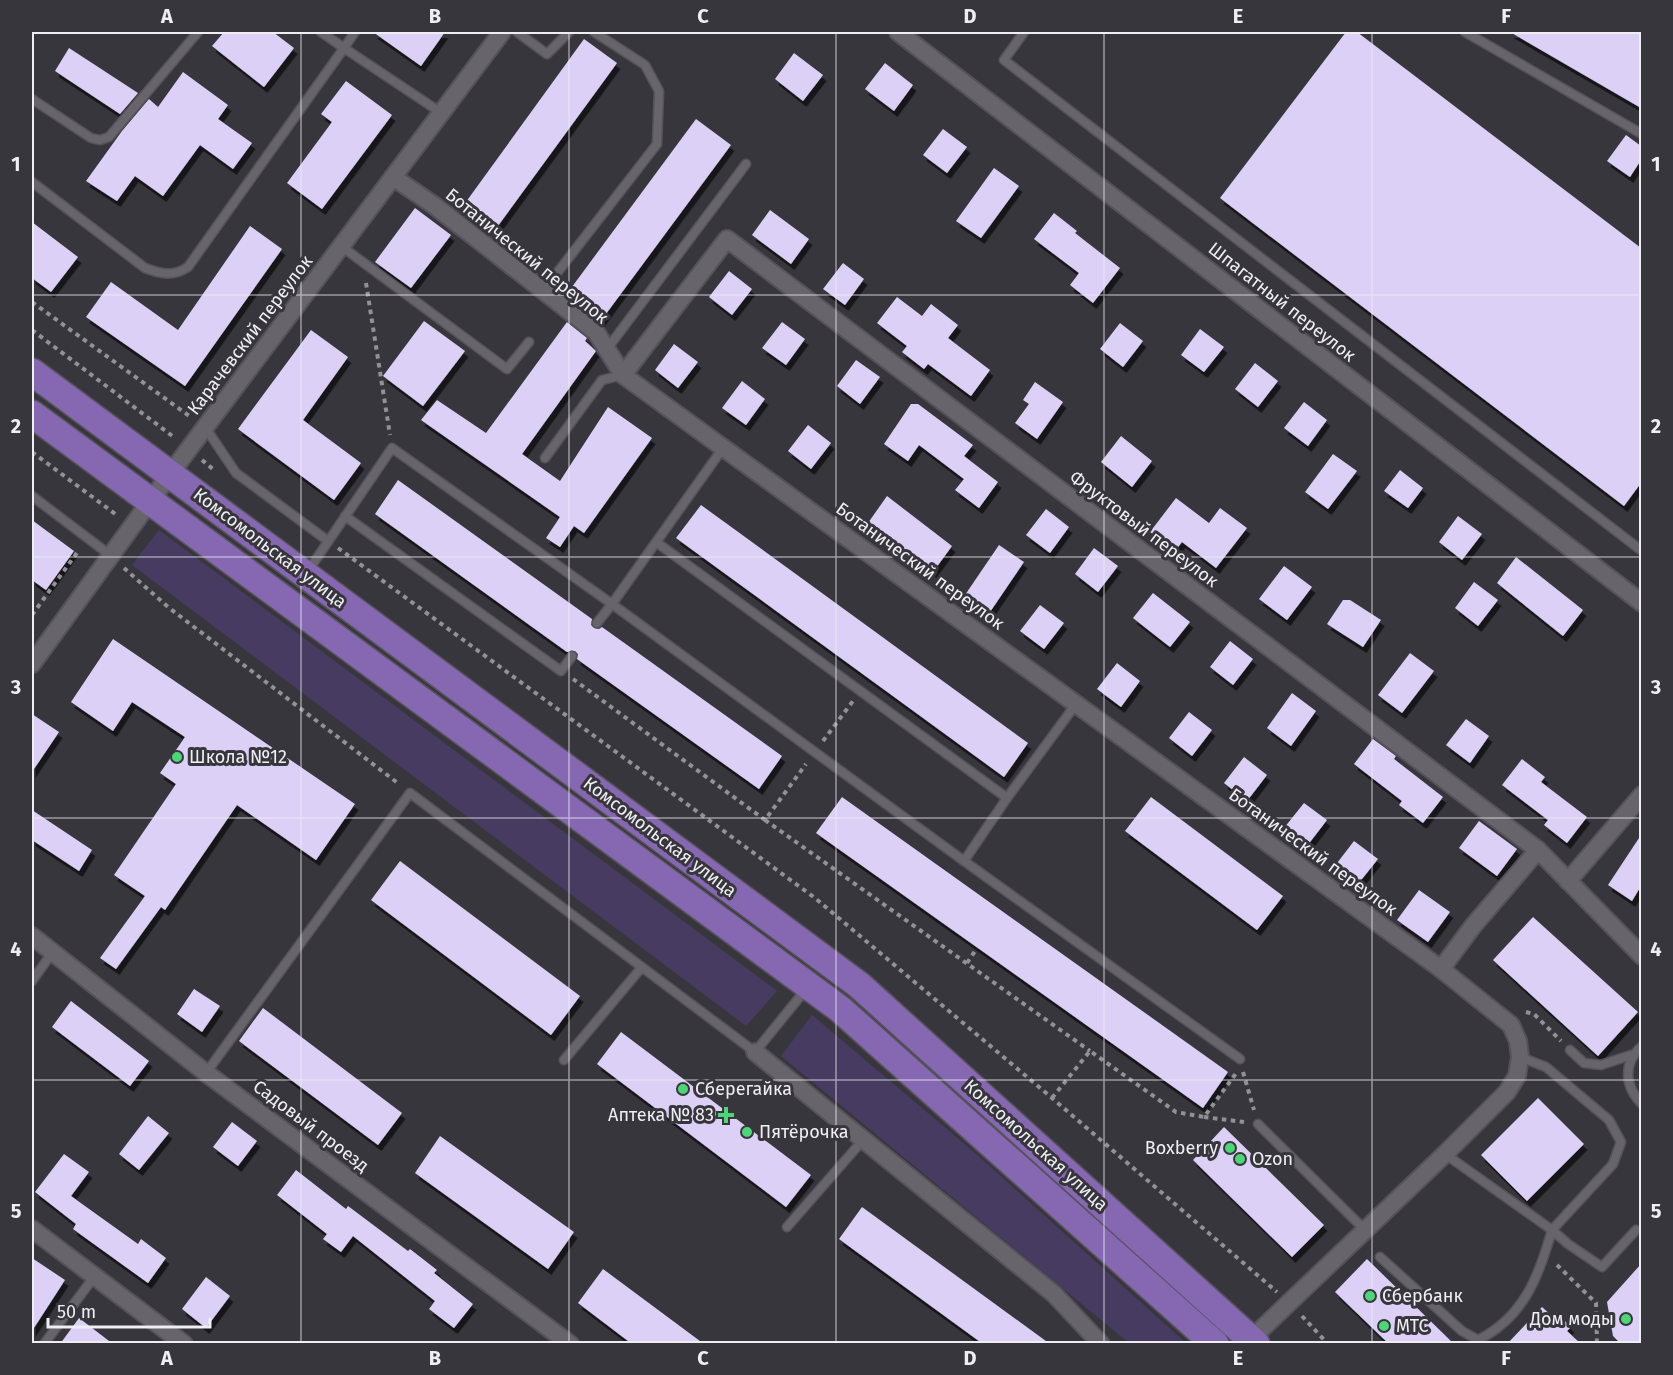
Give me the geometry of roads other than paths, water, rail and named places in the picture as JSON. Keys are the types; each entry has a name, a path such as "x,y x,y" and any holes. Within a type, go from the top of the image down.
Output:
{"main road":[{"name":"Комсомольская улица","path":"32,372 859,985 1253,1341"},
{"name":"Комсомольская улица","path":"32,414 809,985 840,1010 1215,1344"}],"street":[{"name":"Карачевский переулок","path":"32,664 188,449 502,32"},
{"name":"Шпагатный переулок","path":"898,32 1641,603"},
{"name":"Ботанический переулок","path":"393,177 435,206 596,333 623,375 1441,969 1511,1025 1518,1041 1520,1057"},
{"name":"Фруктовый переулок","path":"623,375 727,239 1538,850 1641,956"},
{"path":"1568,881 1641,795"},
{"path":"1441,969 1473,926 1538,850"},
{"name":"Садовый проезд","path":"32,936 206,1073 570,1344"},
{"path":"755,1052 1054,1294 1101,1344"},
{"path":"1253,1341 1288,1302 1445,1154 1507,1092 1517,1076 1520,1057"},
{"path":"32,1229 184,1344"}],"lane":[{"path":"32,99 91,138 100,140 109,137 198,32"},
{"path":"321,32 440,112"},
{"path":"32,182 145,268 161,274 179,273 188,267 355,32"},
{"path":"517,32 547,54 569,32"},
{"path":"543,291 657,144 658,91 645,65 594,32"},
{"path":"1024,32 1004,60 1641,551"},
{"path":"1465,32 1641,134"},
{"path":"606,349 746,164"},
{"path":"342,246 507,369 529,342"},
{"path":"545,458 602,380 623,375"},
{"path":"205,427 236,473 328,541"},
{"path":"305,575 392,448 612,604 1240,1059"},
{"path":"597,623 723,448"},
{"path":"32,496 110,555"},
{"path":"345,516 561,671 572,656"},
{"path":"656,542 1007,798"},
{"path":"964,861 1076,704"},
{"path":"206,1073 410,793 755,1052 809,985"},
{"path":"32,981 52,953"},
{"path":"564,1060 642,967"},
{"path":"1570,1050 1584,1063 1601,1065 1631,1055 1641,1046"},
{"path":"1631,1055 1628,1078 1632,1094 1641,1104"},
{"path":"1380,1257 1462,1331 1478,1340 1494,1332 1525,1301 1537,1276 1552,1230 1613,1164 1621,1142 1610,1120 1546,1067 1520,1057"},
{"path":"1258,1124 1365,1230"},
{"path":"787,1227 863,1140"},
{"path":"1445,1154 1602,1267 1636,1230"},
{"path":"44,1344 94,1277"}],"place":[{"name":"Школа №12","path":"177,757"},
{"name":"Сберегайка","path":"683,1089"},
{"name":"Аптека № 83","path":"726,1115"},
{"name":"Пятёрочка","path":"747,1132"},
{"name":"Boxberry","path":"1230,1148"},
{"name":"Ozon","path":"1240,1159"},
{"name":"Сбербанк","path":"1370,1296"},
{"name":"Дом моды","path":"1626,1319"},
{"name":"МТС","path":"1384,1326"}]}
